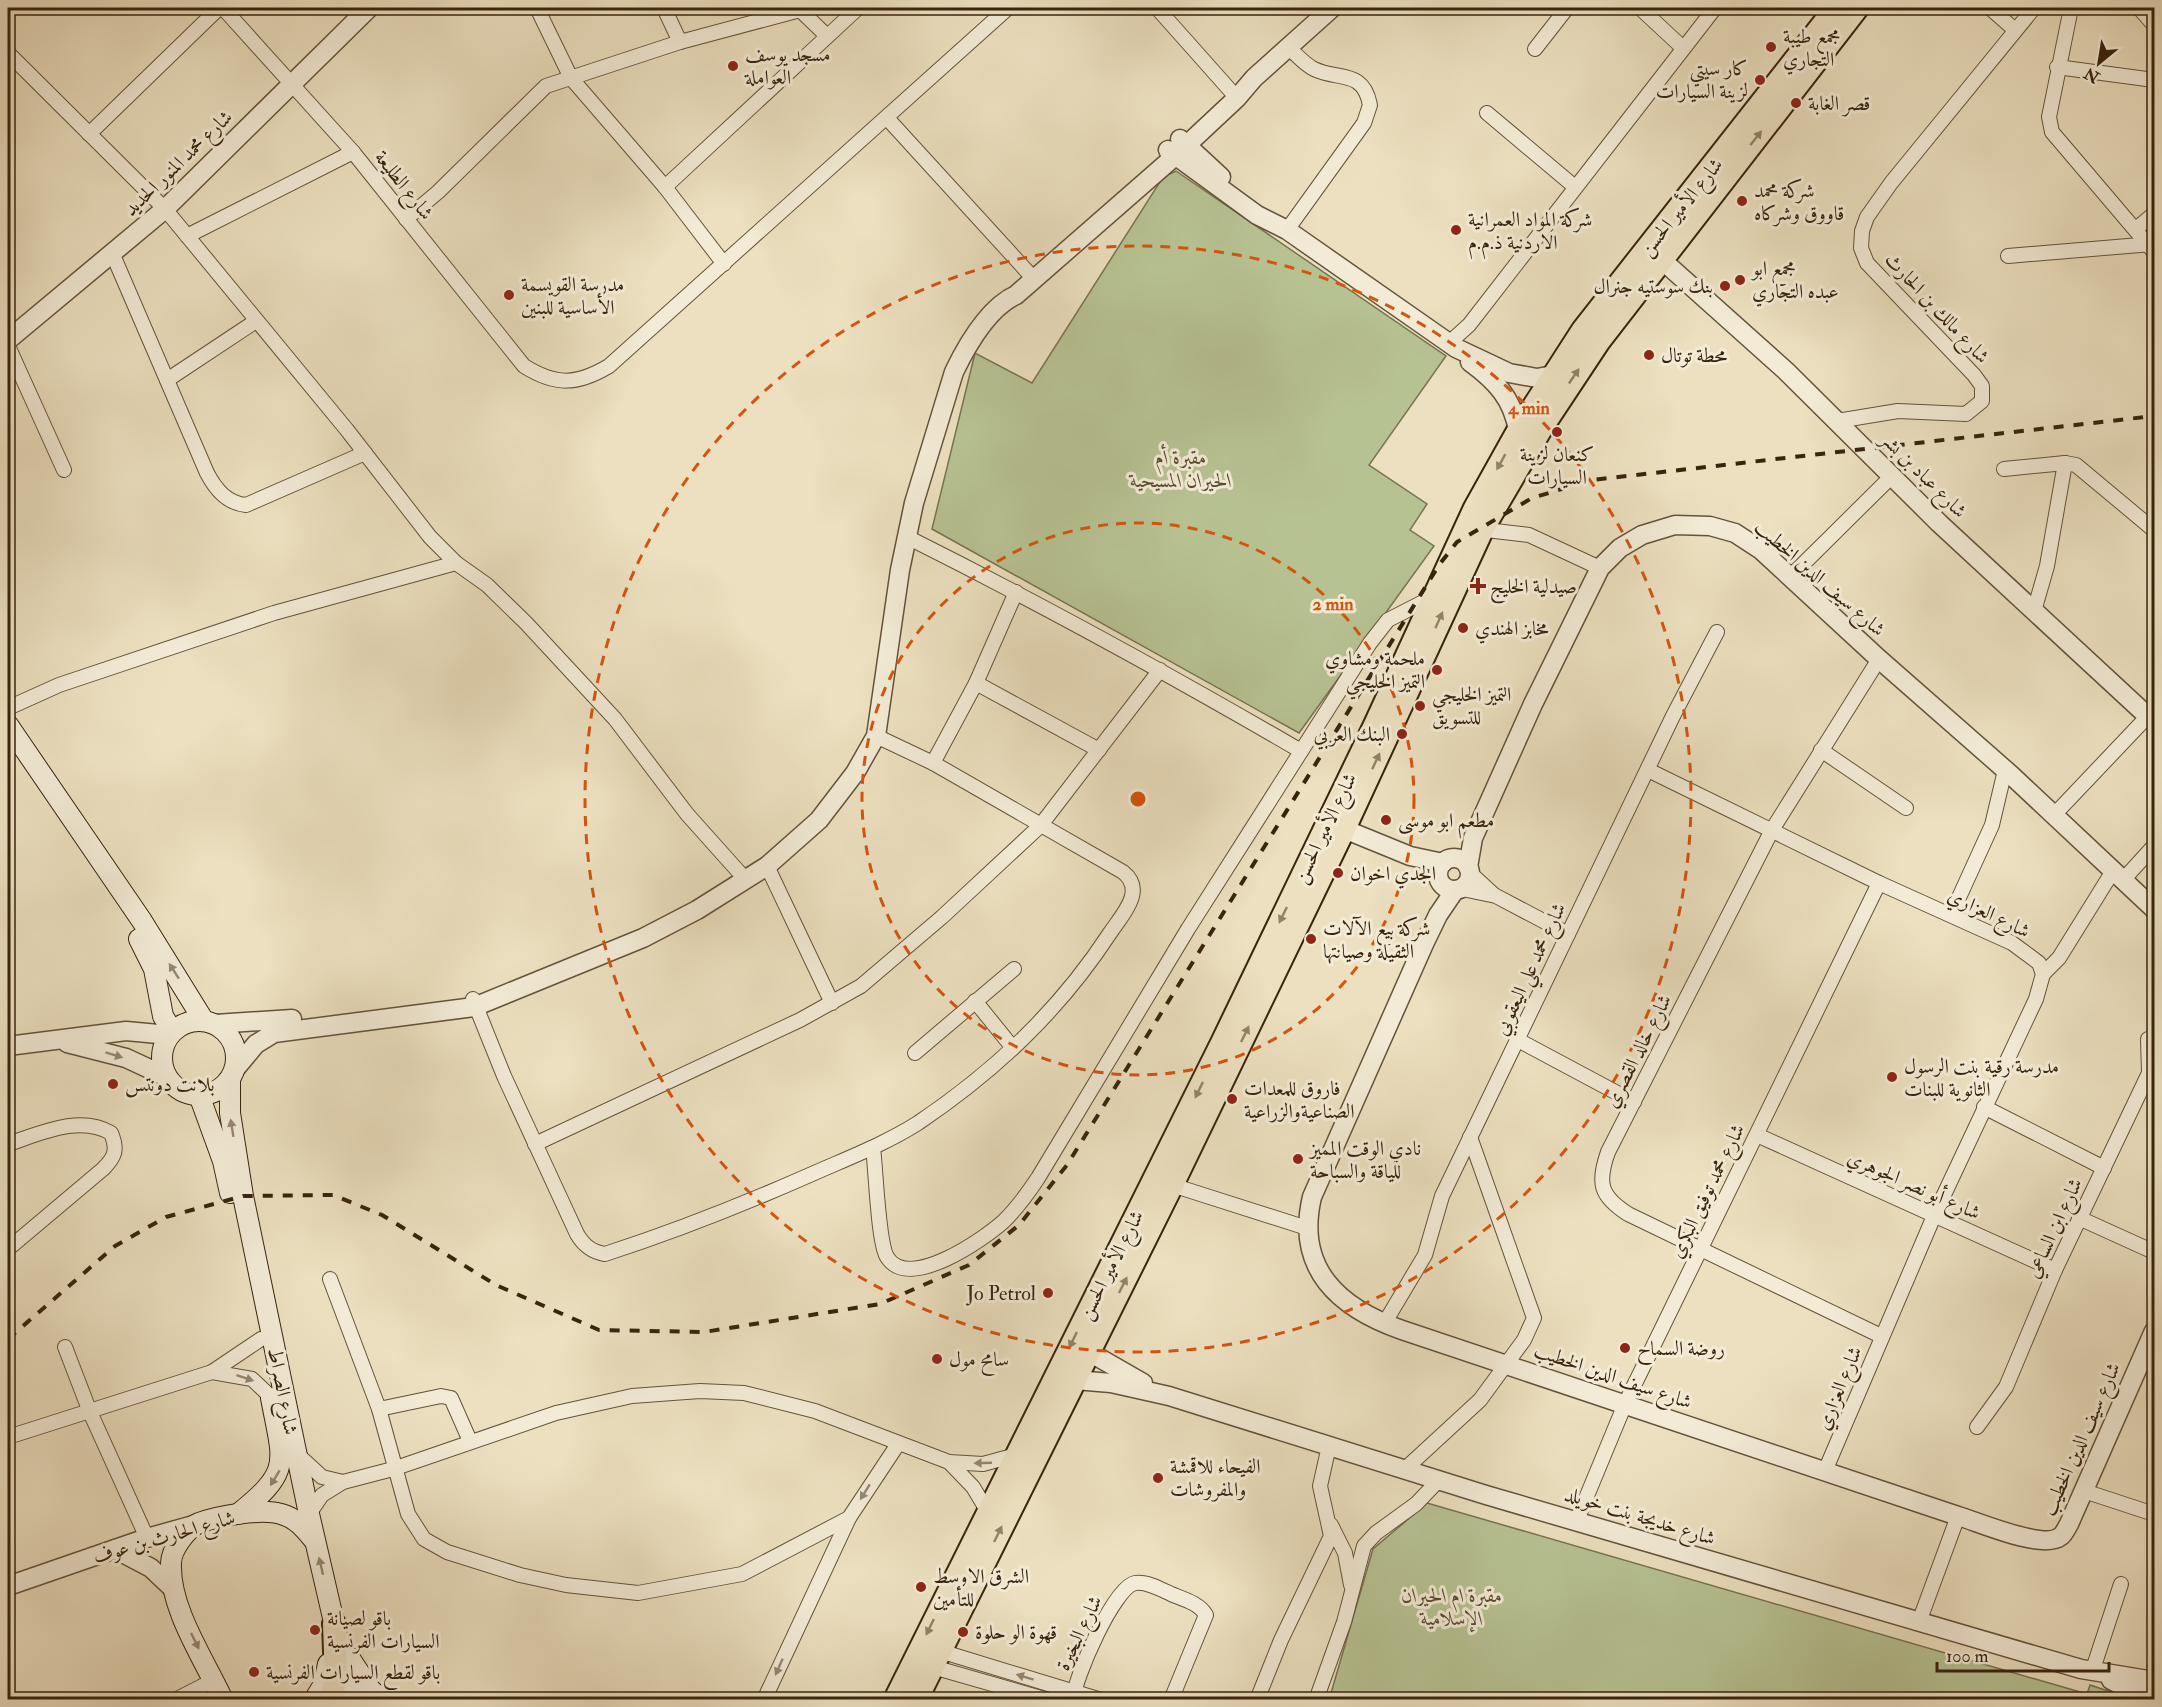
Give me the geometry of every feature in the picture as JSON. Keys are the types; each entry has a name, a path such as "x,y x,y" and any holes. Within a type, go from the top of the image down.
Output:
{"highway":[{"name":"شارع الأمير الحسن","path":"916,1700 1172,1185 1344,829 1473,529 1518,431 1583,330 1822,17 1836,8"},
{"name":"شارع الأمير الحسن","path":"895,1700 1222,1043 1375,724 1431,598 1473,529 1573,378 1857,8"},
{"path":"331,1700 336,1678 335,1625"}],"main road":[{"path":"8,725 210,1022 226,1032 234,1042 237,1055 233,1074 211,1094 187,1093 175,1087 167,1077 162,1065 162,1053 170,1033 193,1021 210,1022"},
{"path":"8,742 45,805 148,952 154,969 163,1016 170,1033"},
{"name":"شارع الصراط","path":"233,1074 230,1113 243,1196 309,1514 352,1700"},
{"name":"شارع الصراط","path":"199,1095 223,1161 261,1340 282,1464 269,1487 238,1515"},
{"name":"شارع الحارث بن عوف","path":"197,1524 238,1515 274,1512 284,1514 300,1524 315,1541"},
{"path":"197,1524 173,1552 171,1587 223,1700"},
{"path":"314,1700 327,1674 335,1625"},
{"path":"335,1625 362,1679 382,1700"}],"street":[{"path":"89,134 219,8"},
{"name":"شارع الطليعة","path":"223,8 353,152 524,366 541,376 556,381 592,376 609,366 724,264"},
{"name":"شارع محمد المنور الحديد","path":"8,340 113,255 165,209 369,8"},
{"path":"537,8 571,78 665,187 724,264 1008,8"},
{"path":"664,8 680,42"},
{"path":"665,187 858,8"},
{"path":"1157,8 1235,95"},
{"path":"233,1074 256,1044 274,1033 473,1003 502,994 643,938 697,910 767,866 819,820 855,773 876,736 914,503 954,372 974,336 1009,298 1012,290 1031,276 1332,8"},
{"path":"1535,49 1567,8"},
{"path":"1640,8 1683,48"},
{"path":"1453,345 1715,8"},
{"path":"1990,8 2015,30"},
{"name":"شارع مالك بن الحارث","path":"1837,421 1898,411 1966,414 1973,411 1982,401 1982,386 1974,375 1867,263 1861,248 1862,231 1867,217 1891,183 2034,8"},
{"path":"2071,8 2057,68 2049,117 2052,132 2065,151 2152,247"},
{"path":"2139,8 2154,25"},
{"path":"406,219 438,192 546,86 680,42 799,9 826,36"},
{"path":"1280,226 1364,123 1370,105 1362,85 1345,76 1315,69 1288,47"},
{"path":"8,52 165,209 365,453 430,537 456,563 487,585 526,623 615,719 687,814 746,880"},
{"path":"2057,68 2154,80"},
{"path":"1487,113 1575,187"},
{"path":"887,118 1031,276"},
{"path":"1177,147 1257,215 1280,226 1453,345 1509,374 1538,378 1553,375"},
{"path":"187,236 353,152"},
{"path":"2136,229 2154,214"},
{"path":"2008,256 2152,247"},
{"path":"113,255 214,485 234,503 246,505 365,453"},
{"name":"شارع عباد بن بشر","path":"1662,260 1786,371 1939,523 2151,719"},
{"path":"167,380 256,321"},
{"path":"1453,345 1463,357 1507,396 1513,406 1518,431"},
{"path":"8,346 64,470"},
{"path":"2034,611 2047,566 2066,463"},
{"path":"2004,469 2066,463 2084,470 2154,530"},
{"path":"1790,577 1893,475"},
{"name":"شارع سيف الدين الخطيب","path":"2154,909 2005,770 1748,541 1722,528 1710,526 1675,525 1642,535 1620,548 1600,568 1554,661 1454,875 1312,1197 1307,1228 1316,1265 1325,1282 1356,1308 1384,1324 2034,1540 2049,1540 2061,1536 2084,1491 2154,1331"},
{"path":"1473,529 1528,535 1600,568"},
{"path":"907,537 1016,592 1160,670 1301,752"},
{"path":"8,708 59,685 274,613 456,563"},
{"path":"933,763 976,683 1016,592"},
{"path":"873,1148 881,1235 888,1258 896,1266 911,1270 942,1261 1002,1222 1038,1178 1164,967 1381,627 1398,613 1431,598"},
{"name":"شارع محمد علي اليعقوبي","path":"1384,1324 1425,1255 1437,1210 1470,1137 1717,632"},
{"name":"شارع خالد القصري","path":"1879,659 1772,830 1608,1152 1602,1175 1603,1190 1608,1199 1628,1214 1699,1251 1881,1336"},
{"path":"536,1144 832,1003 861,986 933,924 1040,825 1160,670"},
{"path":"976,683 1099,750"},
{"path":"2054,815 2151,719"},
{"path":"473,1003 582,1243 590,1249 605,1254 722,1214 873,1148 917,1123 1013,1048 1046,1017 1081,975 1134,894 1131,878 1123,872 933,763 876,736"},
{"path":"1821,750 1906,808"},
{"name":"شارع العزاري","path":"1648,770 1879,883 2026,951 2039,963 2043,974 2042,985 2036,999 1934,1216 1825,1471"},
{"path":"1951,915 1992,825 2005,770"},
{"path":"1344,829 1454,875 1568,934"},
{"path":"2043,974 2059,958 2118,876 2154,846"},
{"path":"767,866 832,1003"},
{"name":"شارع محمد توفيق البكري","path":"1577,1520 1624,1404 1879,883"},
{"path":"915,1053 1014,969"},
{"path":"975,1001 1013,1048"},
{"path":"210,1022 473,1003"},
{"path":"8,1046 59,1042 126,1031 170,1033"},
{"name":"شارع ابن الساعي","path":"1977,1427 2006,1387 2055,1270 2150,1070 2148,1039"},
{"path":"1518,1040 1634,1102"},
{"path":"59,1042 126,1058 167,1077"},
{"path":"1984,1107 2104,1168"},
{"path":"8,1144 57,1129 87,1125 103,1128 111,1133 116,1145 112,1160 103,1169 8,1249"},
{"name":"شارع أبو نصر الجوهري","path":"1756,1135 2055,1270"},
{"path":"1404,1470 1473,1408 1531,1329 1534,1318 1470,1137"},
{"path":"1172,1185 1307,1228"},
{"path":"2079,1218 2154,1252"},
{"path":"330,1279 379,1409 393,1468 415,1529 435,1546 520,1575 607,1591 638,1593 742,1574 849,1518"},
{"path":"8,1437 212,1372 261,1340"},
{"path":"65,1347 90,1412 147,1538"},
{"name":"شارع خديجة بنت خويلد","path":"1089,1352 1120,1372 1169,1396"},
{"path":"212,1372 252,1379 271,1397"},
{"name":"شارع خديجة بنت خويلد","path":"1074,1380 1111,1383 1169,1396 1438,1481 2095,1673 2154,1681"},
{"path":"309,1514 322,1495 343,1482 393,1468 556,1413 632,1396 700,1391 744,1393 815,1411 949,1462 983,1464 1016,1455"},
{"path":"379,1409 441,1396 451,1398 470,1441"},
{"path":"764,1700 849,1518 898,1444"},
{"path":"1329,1446 1320,1486 1325,1514 1345,1553 1352,1590"},
{"path":"296,1453 322,1477 343,1482"},
{"path":"949,1462 974,1487 988,1512"},
{"path":"1316,1700 1352,1590 1361,1553 1368,1542 1416,1504 1438,1481"},
{"path":"2084,1491 2154,1514"},
{"path":"1919,1622 1958,1516"},
{"path":"1257,1700 1281,1640 1330,1540 1329,1523"},
{"name":"شارع الحارث بن عوف","path":"8,1586 147,1538 197,1524"},
{"path":"115,1549 151,1568 171,1587"},
{"name":"شارع البخيرة","path":"1074,1696 1112,1606 1126,1587 1135,1583 1148,1584 1194,1604 1206,1615 1171,1700"},
{"path":"2095,1673 2121,1584"},
{"path":"937,1659 1074,1696 1101,1700"},
{"path":"937,1659 1048,1700"},
{"name":"شارع خديجة بنت خويلد","path":"2095,1673 2151,1700"},
{"path":"175,1700 214,1680"}],"green space":[{"name":"مقبرة أم الحيران المسيحية","path":"1176,171 1446,356 1369,465 1427,504 1410,530 1434,546 1299,733 932,529 975,353 1032,383 1163,177"},
{"name":"مقبرة ام الحيران الإسلامية","path":"1427,1503 2087,1694 2090,1685 2135,1700 1329,1700 1373,1549"}],"railway":[{"path":"8,1339 115,1246 166,1217 243,1196 333,1195 382,1215 496,1285 599,1330 704,1332 880,1304 969,1265 1019,1225 1067,1165 1439,565 1457,542 1532,498 1592,480 2154,416"}],"place":[{"name":"مجمع طيبة التجاري","path":"1771,47"},
{"name":"مسجد يوسف العواملة","path":"733,66"},
{"name":"كار سيتي لزينة السيارات","path":"1760,80"},
{"name":"قصر الغابة","path":"1796,103"},
{"name":"شركة محمد قاووق وشركاه","path":"1742,201"},
{"name":"شركة المواد العمرانية الاردنية ذ.م.م","path":"1456,230"},
{"name":"مجمع ابو عبده التجاري","path":"1740,280"},
{"name":"بنك سوستيه جنرال","path":"1725,286"},
{"name":"مدرسة القويسمة الأساسية للبنين","path":"509,295"},
{"name":"محطة توتال","path":"1649,355"},
{"name":"كنعان لزينة السيارات","path":"1557,432"},
{"name":"صيدلية الخليج","path":"1478,586"},
{"name":"مخابز الهندي","path":"1463,628"},
{"name":"ملحمة ومشاوي التميز الخليجي","path":"1437,670"},
{"name":"التميز الخليجي للتسويق","path":"1420,706"},
{"name":"البنك العربي","path":"1402,734"},
{"name":"مطعم ابو موسى","path":"1386,820"},
{"name":"الجدي اخوان","path":"1338,873"},
{"name":"شركة بيع الآلات الثقيلة وصيانتها","path":"1311,939"},
{"name":"مدرسة رقية بنت الرسول الثانوية للبنات","path":"1892,1077"},
{"name":"بلانت دونتس","path":"113,1084"},
{"name":"فاروق للمعدات الصناعيةوالزراعية","path":"1232,1099"},
{"name":"نادي الوقت المميز للياقة والسباحة","path":"1298,1159"},
{"name":"Jo Petrol","path":"1048,1293"},
{"name":"روضة السماح","path":"1625,1348"},
{"name":"سامح مول","path":"937,1359"},
{"name":"الفيحاء للاقمشة والمفروشات","path":"1158,1478"},
{"name":"الشرق الاوسط للتأمين","path":"921,1587"},
{"name":"باقو لصيانة السيارات الفرنسية","path":"315,1630"},
{"name":"قهوة الو حلوة","path":"963,1632"},
{"name":"باقو لقطع السيارات الفرنسية","path":"254,1672"}]}
